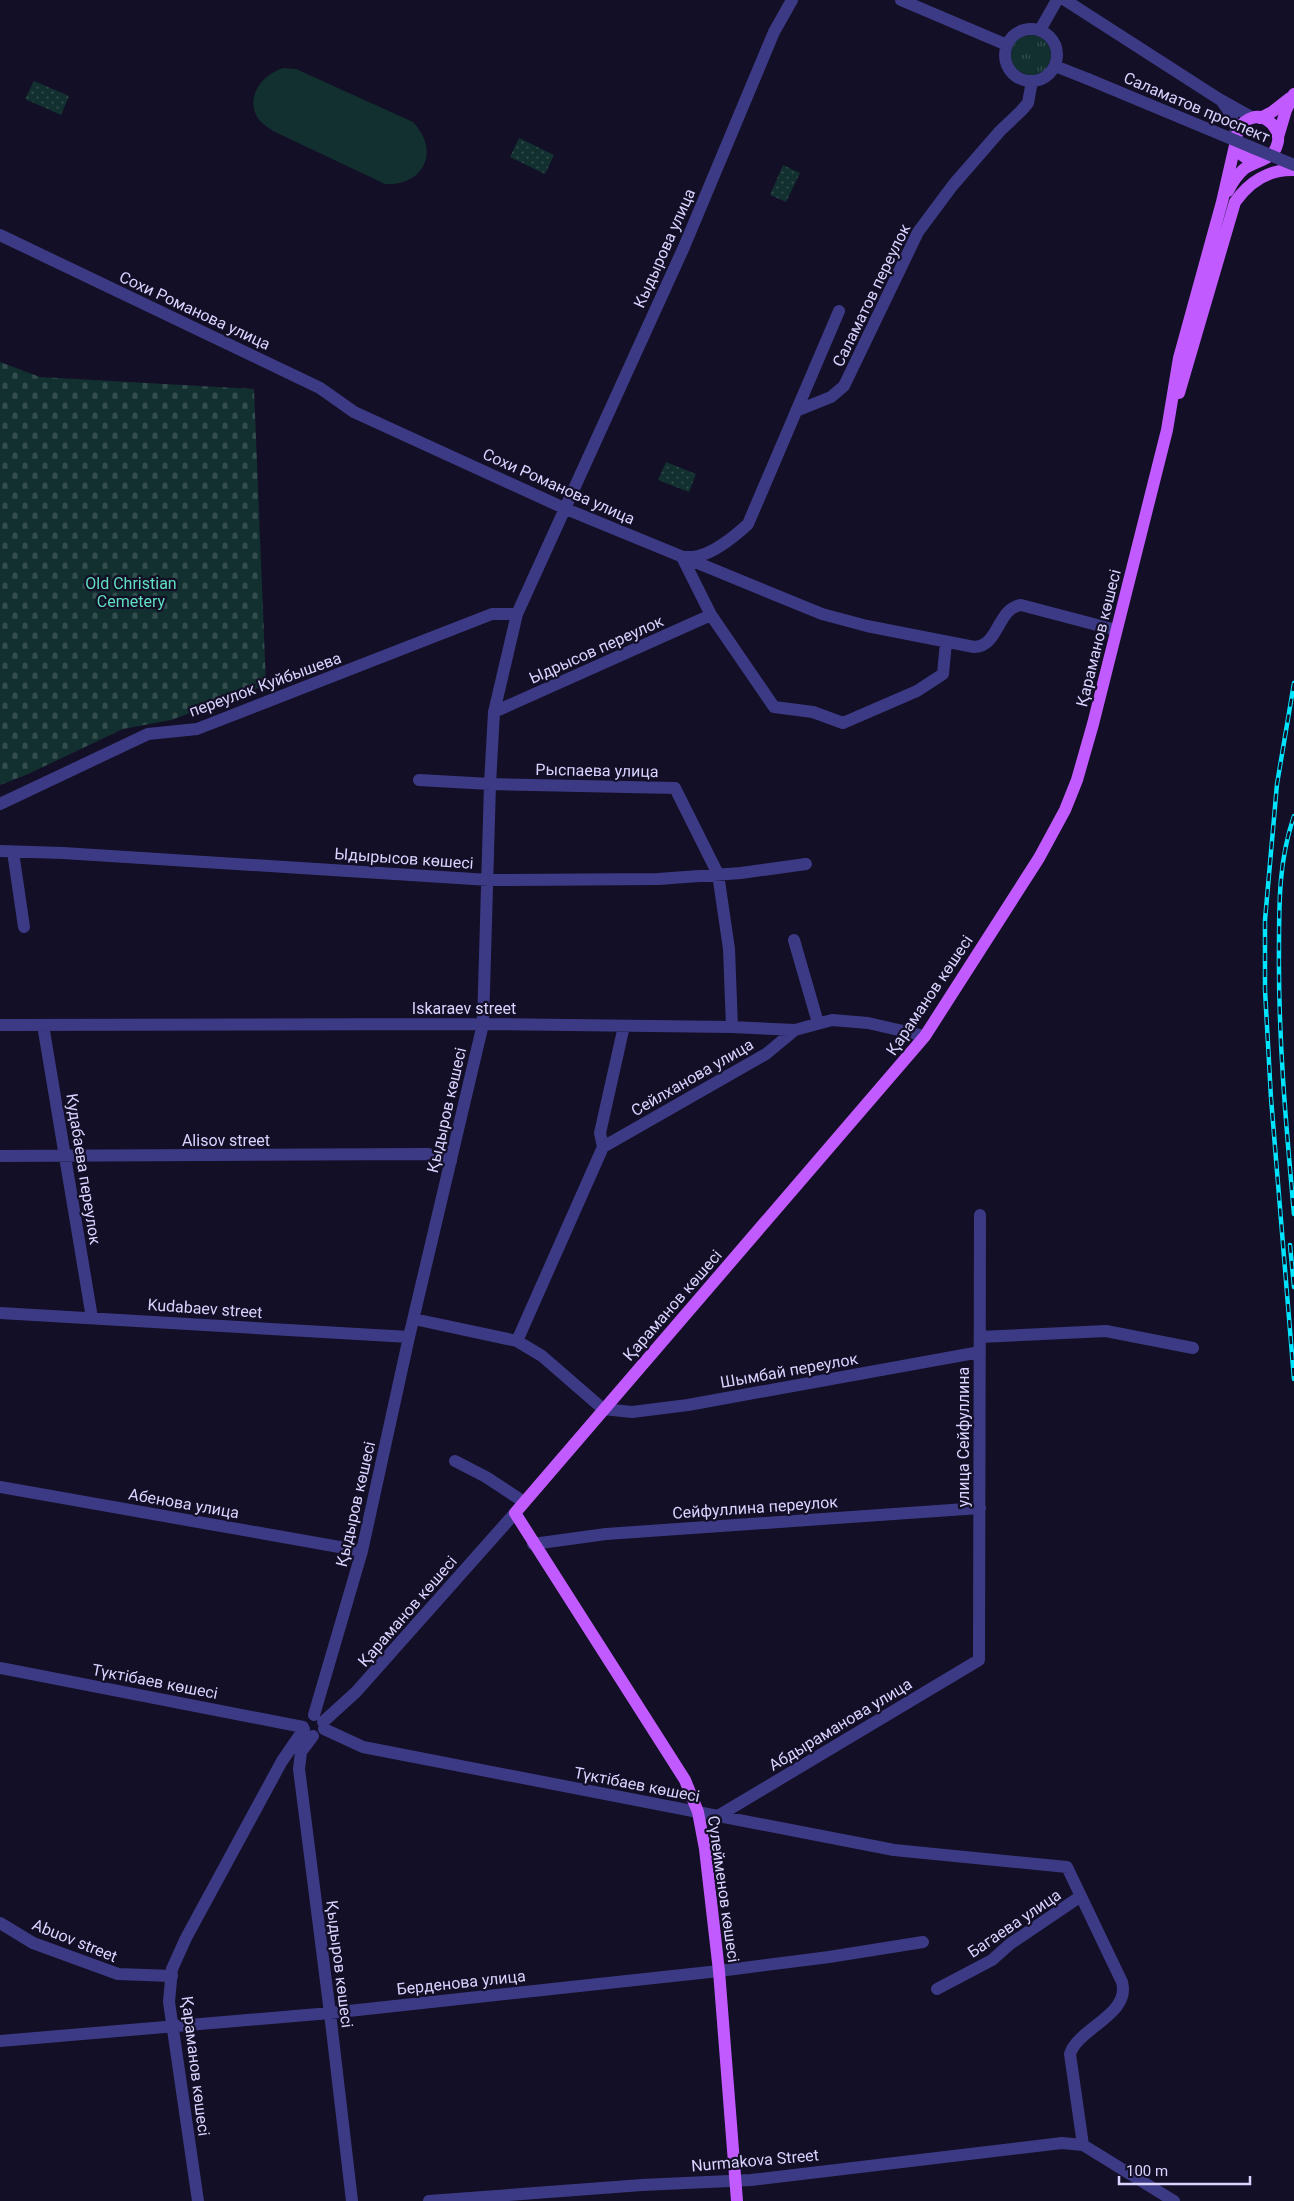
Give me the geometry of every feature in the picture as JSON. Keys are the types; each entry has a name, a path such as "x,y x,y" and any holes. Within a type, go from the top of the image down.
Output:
{"main road":[{"path":"1222,202 1236,137 1246,120 1257,118 1282,106 1294,94"},
{"path":"1222,202 1231,184 1242,170 1258,160 1271,155 1275,150 1286,110 1294,94"},
{"path":"1257,118 1268,121 1275,128 1278,137"},
{"path":"1236,137 1237,147 1246,157 1258,160"},
{"path":"1166,430 1190,362 1235,202 1243,191 1264,176 1294,170"},
{"name":"Қараманов көшесі","path":"515,1513 926,1036 1039,858 1065,810 1077,780 1093,724 1166,430 1179,358 1222,202"},
{"name":"Сүлейменов көшесі","path":"515,1513 684,1780 698,1812 705,1849 719,1971 737,2201"}],"street":[{"name":"Кыдырова улица","path":"566,509 684,247 774,32 792,0"},
{"path":"901,0 1007,45"},
{"path":"1040,30 1057,0"},
{"path":"1066,0 1219,100 1257,118"},
{"path":"1030,29 1040,30 1049,36 1055,45 1057,55 1055,66 1050,74 1041,79 1032,81 1022,79 1013,74 1007,65 1005,55 1007,45 1021,31 1030,29"},
{"name":"Саламатов проспект","path":"1055,66 1294,165"},
{"name":"Саламатов переулок","path":"796,411 831,396 844,386 918,232 953,185 1000,131 1022,111 1028,103 1032,81"},
{"path":"1219,100 1229,110 1236,137"},
{"name":"Сохи Романова улица","path":"0,235 320,388 354,412 566,509 822,614 867,626 946,642 982,646 988,643 1000,622 1012,609 1021,605 1116,630"},
{"name":"Саламатов переулок","path":"682,557 699,556 712,550 748,524 758,505 839,311"},
{"name":"Қыдыров көшесі","path":"320,1722 362,1551 409,1337 483,1024 494,712 517,614 566,509"},
{"path":"682,557 710,615 774,707 813,712 843,723 917,691 944,674 946,642"},
{"name":"переулок Куйбышева","path":"0,804 148,734 197,729 492,614 517,614"},
{"name":"Ыдрысов переулок","path":"494,712 710,615"},
{"name":"Рыспаева улица","path":"419,780 490,784 675,788 718,875 729,949 732,1027"},
{"path":"6,852 24,927"},
{"name":"Ыдырысов көшесі","path":"6,852 63,853 489,880 658,879 718,875 806,864"},
{"path":"794,940 818,1023"},
{"name":"Iskaraev street","path":"0,1025 483,1024 732,1027 795,1030 832,1020 868,1023 926,1036"},
{"name":"Кудабаева переулок","path":"43,1025 92,1318"},
{"name":"Сейлханова улица","path":"517,1341 603,1147 600,1133 624,1026"},
{"name":"Сейлханова улица","path":"603,1147 766,1054 795,1030"},
{"name":"Alisov street","path":"0,1156 428,1154 451,1161"},
{"name":"улица Сейфуллина","path":"979,1660 980,1215"},
{"name":"Kudabaev street","path":"0,1313 409,1337"},
{"path":"414,1319 517,1341 542,1356 603,1409"},
{"path":"980,1337 1106,1331 1193,1348"},
{"name":"Шымбай переулок","path":"603,1409 632,1412 688,1405 980,1352"},
{"path":"455,1461 486,1476 524,1502"},
{"name":"Абенова улица","path":"0,1487 362,1551"},
{"name":"Сейфуллина переулок","path":"534,1544 606,1534 980,1508"},
{"name":"Қараманов көшесі","path":"320,1722 356,1692 515,1513"},
{"name":"Абдыраманова улица","path":"718,1816 979,1660"},
{"name":"Түктібаев көшесі","path":"0,1668 307,1731"},
{"path":"305,1720 320,1722 320,1735 307,1731 305,1720"},
{"name":"Түктібаев көшесі","path":"320,1722 363,1747 718,1816 894,1850 1067,1867 1081,1896"},
{"name":"Қыдыров көшесі","path":"307,1731 301,1752 299,1769 352,2201"},
{"name":"Қараманов көшесі","path":"198,2201 169,2002 172,1976 186,1938 282,1761 307,1731"},
{"path":"282,1761 291,1761 299,1769"},
{"path":"1081,1896 1125,1991 1123,1998 1102,2022 1072,2047 1070,2054 1083,2145 1174,2201"},
{"name":"Багаева улица","path":"938,1989 992,1960 1010,1944 1081,1896"},
{"name":"Abuov street","path":"0,1923 33,1943 118,1974 172,1976"},
{"name":"Берденова улица","path":"0,2041 330,2013 719,1971 923,1942"},
{"name":"Nurmakova Street","path":"428,2201 642,2185 735,2181 996,2149 1062,2143 1083,2145"}],"green space":[{"path":"1031,35 1045,41 1051,55 1045,69 1031,75 1017,69 1011,55 1017,41"},
{"path":"284,68 296,69 413,122 426,144 427,154 419,173 399,183 385,184 273,131 265,125 255,113 254,97 257,89 268,76"},
{"path":"34,81 69,96 61,115 25,99"},
{"path":"519,138 554,155 545,174 510,157"},
{"path":"783,165 800,173 786,202 770,195"},
{"name":"Old Christian Cemetery","path":"0,362 40,377 254,389 266,685 171,720 123,729 26,775 0,785"},
{"path":"666,462 696,474 689,492 658,480"}],"railway":[{"path":"1294,683 1277,784 1265,920 1265,990 1271,1098 1294,1379"},
{"path":"1294,816 1285,849 1283,865 1279,947 1281,1047 1294,1214"},
{"path":"1290,1245 1294,1287"}]}
